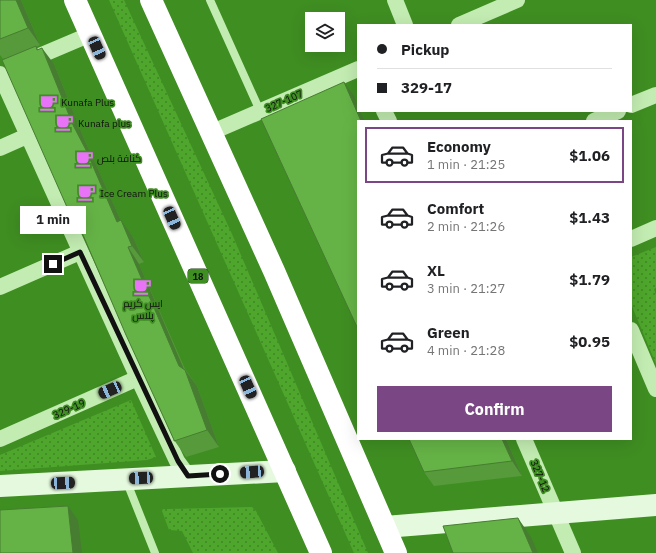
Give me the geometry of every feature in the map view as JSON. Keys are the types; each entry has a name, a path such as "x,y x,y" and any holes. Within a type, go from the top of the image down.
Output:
{"highway":[{"name":"18","path":"75,0 321,553"},
{"path":"151,0 210,133 274,271 396,553"}],"street":[{"path":"395,0 405,24"},
{"path":"461,24 517,0"},
{"path":"91,34 0,73 27,136 138,378 178,461 188,476"},
{"name":"327-107","path":"210,133 357,69"},
{"path":"632,105 656,95"},
{"path":"596,120 616,112"},
{"path":"0,148 27,136"},
{"path":"632,239 656,228"},
{"path":"0,288 80,252"},
{"path":"632,332 656,389"},
{"name":"329-19","path":"0,439 138,378"},
{"name":"327-12","path":"524,440 573,553"},
{"path":"0,486 285,471"},
{"path":"385,527 656,505"}],"lane":[{"path":"210,0 260,112"},
{"path":"126,479 155,553"}],"green space":[{"path":"109,0 124,0 232,234 368,553 354,553"},
{"path":"656,247 656,288 654,289 656,295 656,364 632,306 632,257"},
{"path":"131,400 156,457 147,460 0,471 0,455"},
{"path":"252,507 256,511 278,553 193,553 182,531 169,530 162,511 163,509"}],"building":[{"path":"0,0 16,0 28,28 0,39"},
{"path":"36,46 37,50 42,48 73,125 86,150 117,222 121,220 132,246 128,247 179,366 185,370 207,430 174,441 77,221 74,223 2,60"},
{"path":"344,82 361,120 357,120 357,327 261,119"},
{"path":"409,440 502,440 512,461 424,472"},
{"path":"68,506 73,553 0,553 0,510"},
{"path":"518,518 533,553 453,553 443,526"}],"place":[{"name":"Kunafa Plus","path":"48,102"},
{"name":"Kunafa plus","path":"65,123"},
{"name":"كنافة بلص","path":"84,158"},
{"name":"Ice Cream Plus","path":"87,193"},
{"name":"ايس كريم پلاس","path":"143,286"}],"route":[{"path":"53,264 80,252 178,461 188,476 220,474"}]}
